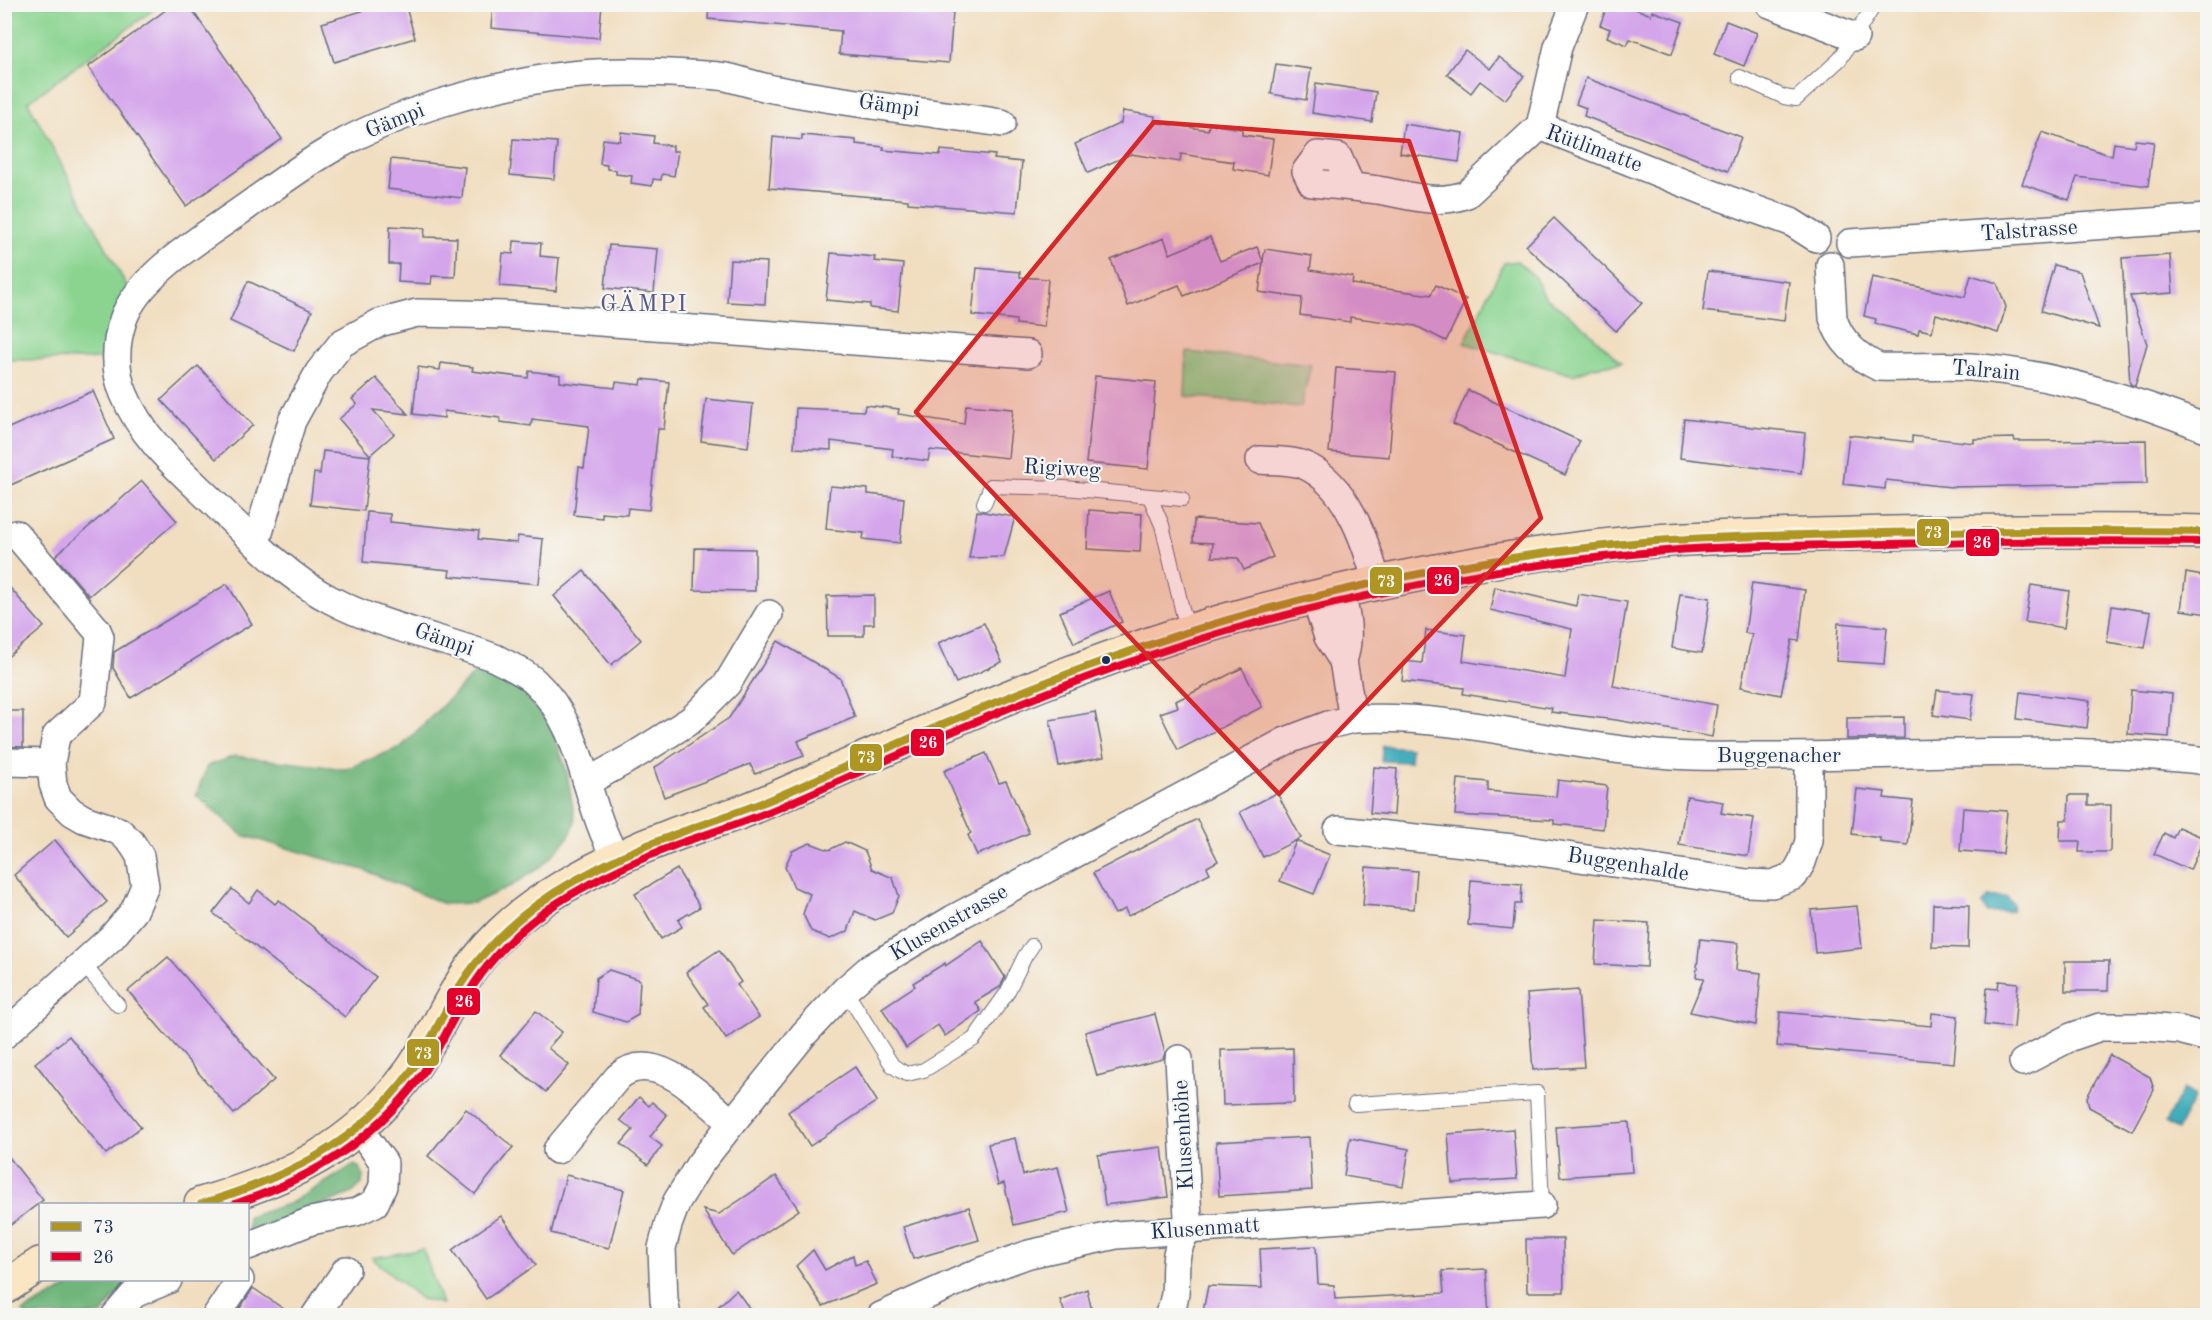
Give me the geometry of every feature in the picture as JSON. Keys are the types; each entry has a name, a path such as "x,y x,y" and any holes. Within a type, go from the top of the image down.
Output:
{"main road":[{"path":"204,1203 271,1182 328,1152 359,1129 379,1110 421,1057 476,960 494,938 542,900 616,858 763,803 1021,692 1190,631 1377,583 1464,566 1643,542 1705,538 2019,530 2208,532"},
{"path":"4,1288 39,1265"}],"street":[{"path":"1540,126 1558,47 1575,4"},
{"path":"1770,4 1855,37"},
{"name":"Gämpi","path":"616,858 604,835 566,722 549,698 523,673 478,651 359,612 313,590 256,543 168,459 132,412 118,380 116,361 123,320 132,301 166,264 285,179 339,145 419,110 492,89 556,77 602,74 667,73 724,76 776,90 1002,123"},
{"name":"Rütlimatte","path":"1351,186 1432,200 1454,199 1467,194 1540,126 1704,191 1791,222 1816,238"},
{"name":"Talstrasse","path":"1850,243 2208,218"},
{"path":"1826,230 1844,232 1850,243 1848,256 1844,262 1830,265 1820,260 1814,249 1816,238 1826,230"},
{"name":"Talrain","path":"1830,265 1835,326 1857,354 1869,363 1879,367 1969,367 2028,374 2149,407 2208,429"},
{"path":"256,543 292,421 319,372 342,343 379,323 417,313 506,315 1028,354"},
{"path":"1260,460 1305,465 1328,480 1358,525 1377,583"},
{"path":"4,1035 112,937 134,911 145,886 144,869 140,856 131,842 119,831 84,819 72,812 58,798 53,784 51,764 56,736 93,702 100,637 97,630 16,534"},
{"path":"1328,594 1348,633 1343,661 1353,719"},
{"path":"587,782 691,720 727,684 769,614"},
{"name":"Buggenacher","path":"1353,719 1415,718 1670,755 2047,753 2203,755"},
{"name":"Klusenstrasse","path":"667,1316 664,1300 662,1248 677,1201 699,1165 797,1042 845,990 869,969 953,919 1286,741 1328,725 1353,719"},
{"name":"Buggenhalde","path":"1338,830 1512,848 1747,883 1772,884 1794,876 1802,862 1809,841 1809,756"},
{"path":"4,762 51,764"},
{"path":"2023,1062 2071,1037 2100,1027 2180,1030 2208,1038"},
{"name":"Klusenhöhe","path":"1167,1316 1174,1303 1177,1283 1177,1252 1188,1229 1179,1059"},
{"path":"557,1150 618,1077 626,1070 636,1066 653,1068 670,1074 732,1123"},
{"path":"249,1252 311,1221 356,1212 375,1203 383,1186 384,1163 359,1129"},
{"name":"Klusenmatt","path":"881,1316 979,1272 1029,1254 1116,1235 1542,1205"},
{"path":"315,1316 346,1270"},
{"path":"115,1316 134,1294 166,1281"},
{"path":"216,1316 239,1281"}],"lane":[{"path":"1740,77 1784,97 1796,99 1840,59 1875,4"},
{"name":"Rigiweg","path":"984,503 991,486 1065,488 1182,499"},
{"path":"1150,497 1162,525 1183,613 1190,631"},
{"path":"845,990 892,1065 908,1074 924,1070 974,1039 1007,993 1032,946"},
{"path":"83,964 118,1005"},
{"path":"1355,1104 1537,1093 1542,1205"}],"highlighted area":[{"path":"1154,122 1409,141 1541,518 1279,794 916,412"}],"green space":[{"path":"4,5 160,5 28,102 130,292 102,359 5,360"},
{"path":"1517,261 1534,276 1545,297 1581,324 1621,363 1594,367 1573,375 1464,343 1504,263"},
{"path":"1187,352 1311,365 1301,407 1185,396"},
{"path":"481,667 520,688 551,727 567,772 575,821 571,833 563,844 542,866 511,886 474,903 444,904 364,870 242,835 196,795 207,766 235,756 346,769 401,747"},
{"path":"354,1165 360,1168 363,1175 362,1184 352,1193 249,1234 249,1217 291,1203"},
{"path":"423,1249 442,1304 421,1299 372,1258"},
{"path":"79,1281 141,1281 114,1298 101,1315 27,1316 23,1312"}],"water":[{"path":"1383,746 1411,748 1410,762 1381,761"},
{"path":"1988,897 2007,897 2013,905 2012,910 1987,913 1982,904"},
{"path":"2183,1089 2195,1096 2177,1130 2165,1123"}],"building":[{"path":"174,4 188,4 282,139 186,206 88,67"},
{"path":"385,4 405,4 415,38 334,62 322,23"},
{"path":"493,4 602,4 599,38 491,28"},
{"path":"709,4 927,4 926,10 953,12 949,63 839,54 841,31 708,19"},
{"path":"1608,4 1623,4 1651,15 1652,11 1683,22 1672,54 1630,39 1627,45 1607,37 1610,29 1600,25"},
{"path":"1726,21 1757,33 1744,66 1714,54"},
{"path":"1465,50 1490,69 1499,57 1524,76 1505,100 1480,81 1471,93 1447,74"},
{"path":"1276,64 1311,69 1306,100 1271,94"},
{"path":"1586,78 1741,137 1728,171 1584,116 1586,108 1576,104"},
{"path":"1316,83 1376,92 1372,122 1312,113"},
{"path":"1123,111 1155,116 1154,122 1208,130 1209,124 1242,129 1242,135 1273,139 1268,175 1233,169 1234,162 1181,154 1180,162 1131,154 1088,173 1075,144 1121,123"},
{"path":"1404,124 1463,133 1459,162 1400,153"},
{"path":"621,132 654,136 653,143 673,146 673,151 678,151 674,176 662,174 661,180 653,179 652,186 631,183 632,176 616,174 616,170 607,169 607,165 600,164 603,139 620,141"},
{"path":"2042,132 2112,156 2114,143 2134,146 2135,140 2154,142 2148,186 2077,177 2069,200 2022,184"},
{"path":"802,135 856,140 856,144 884,147 883,150 940,155 941,150 995,155 994,159 1022,162 1017,212 769,188 773,137 802,140"},
{"path":"513,139 557,142 554,179 510,175"},
{"path":"391,159 465,167 462,198 388,189"},
{"path":"1554,218 1642,303 1616,331 1526,246"},
{"path":"390,226 425,228 424,237 457,238 455,277 432,276 431,284 398,282 399,264 389,264"},
{"path":"1210,237 1220,261 1257,247 1263,261 1265,249 1312,256 1310,270 1353,277 1352,284 1431,295 1436,285 1466,299 1446,341 1416,326 1350,317 1350,322 1300,315 1302,298 1259,292 1263,263 1184,296 1179,285 1128,306 1111,260 1164,238 1170,254"},
{"path":"514,241 541,243 540,256 559,258 556,291 500,286 503,253 513,254"},
{"path":"609,245 658,249 654,293 605,288"},
{"path":"831,253 875,257 874,261 903,264 898,311 870,308 870,304 826,300"},
{"path":"2170,255 2173,293 2130,296 2147,344 2135,386 2130,384 2122,258"},
{"path":"730,260 767,262 765,304 727,302"},
{"path":"2054,265 2080,272 2099,328 2041,311"},
{"path":"977,268 1020,272 1020,277 1048,279 1044,327 1016,324 1016,320 972,315"},
{"path":"1708,271 1789,282 1784,321 1703,311"},
{"path":"1971,275 1997,283 2006,307 1998,333 1936,314 1932,332 1919,329 1918,334 1875,324 1876,319 1864,316 1872,277 1965,297"},
{"path":"248,281 312,311 294,351 230,321"},
{"path":"441,363 473,367 472,371 528,378 529,371 560,375 560,382 615,388 616,382 641,385 642,379 669,382 664,429 658,429 649,510 628,508 627,515 602,513 602,518 574,515 579,467 584,468 589,426 532,419 531,426 500,422 500,418 444,411 444,418 413,414 418,367 440,370"},
{"path":"198,366 253,425 216,459 161,400"},
{"path":"1336,368 1396,372 1389,457 1329,452"},
{"path":"1095,376 1156,382 1148,469 1086,463"},
{"path":"376,378 408,414 373,410 394,434 370,455 339,419 357,404 352,399"},
{"path":"1468,390 1580,441 1565,475 1453,424"},
{"path":"93,391 114,439 4,488 4,430"},
{"path":"706,399 753,404 748,447 701,441"},
{"path":"865,405 899,409 898,414 964,424 966,405 1013,409 1008,458 930,450 928,461 892,456 893,449 831,441 831,450 794,448 796,408 864,411"},
{"path":"1684,419 1805,433 1801,473 1680,458"},
{"path":"1849,435 1912,442 1912,436 1974,443 1974,439 2014,438 2015,441 2146,440 2147,484 1951,487 1886,480 1885,489 1843,484"},
{"path":"323,451 370,456 364,511 310,505 314,473 320,474"},
{"path":"142,481 177,521 89,596 55,556"},
{"path":"830,486 868,489 868,494 904,498 900,543 863,539 864,533 826,529"},
{"path":"1089,510 1142,514 1140,552 1087,549"},
{"path":"977,511 1015,517 1004,557 969,558"},
{"path":"367,512 390,514 390,522 479,531 478,539 517,543 518,536 543,539 539,584 449,576 450,570 363,562"},
{"path":"1194,519 1258,523 1273,557 1244,570 1238,558 1212,557 1213,543 1193,542"},
{"path":"695,548 755,549 755,591 694,590"},
{"path":"584,571 641,640 611,665 554,596"},
{"path":"2186,573 2208,577 2208,614 2181,610"},
{"path":"4,581 44,627 4,660"},
{"path":"1752,583 1805,590 1799,641 1792,640 1781,695 1741,687 1752,634 1745,633"},
{"path":"227,584 252,624 131,698 113,668 114,652"},
{"path":"2031,585 2069,591 2064,628 2025,622"},
{"path":"1495,587 1576,606 1578,594 1627,602 1613,686 1717,705 1712,737 1616,720 1551,712 1552,708 1463,694 1464,688 1402,681 1404,661 1422,663 1426,630 1466,635 1463,661 1565,678 1572,629 1490,610"},
{"path":"1109,591 1122,622 1074,643 1060,612"},
{"path":"1680,594 1710,598 1702,653 1672,648"},
{"path":"874,595 874,624 864,624 864,636 828,636 827,596"},
{"path":"2112,606 2151,612 2145,648 2107,642"},
{"path":"984,623 1002,662 956,683 938,643"},
{"path":"1838,623 1887,627 1884,664 1836,661"},
{"path":"778,641 840,678 855,717 798,741 804,756 755,774 750,764 664,797 654,768 729,718"},
{"path":"1242,668 1262,707 1178,750 1160,713 1178,707 1176,701"},
{"path":"1937,690 1974,694 1970,720 1933,715"},
{"path":"2131,690 2172,694 2169,737 2128,734"},
{"path":"2020,692 2090,701 2087,728 2017,719"},
{"path":"4,711 23,711 23,747 4,746"},
{"path":"1095,712 1104,757 1059,766 1050,720"},
{"path":"1904,717 1904,738 1847,739 1847,718"},
{"path":"986,753 999,783 1006,781 1029,833 977,855 968,835 971,833 944,771"},
{"path":"1374,767 1397,769 1394,815 1370,813"},
{"path":"1458,779 1488,782 1488,791 1556,797 1558,780 1607,786 1603,829 1554,824 1554,820 1455,815"},
{"path":"1857,789 1885,792 1884,798 1913,801 1908,845 1880,842 1880,838 1852,834"},
{"path":"1277,793 1301,838 1263,857 1240,812"},
{"path":"2069,795 2088,795 2088,805 2111,805 2110,852 2079,852 2080,841 2060,841 2061,820 2068,820"},
{"path":"1687,796 1723,802 1721,813 1754,818 1748,856 1679,845"},
{"path":"1963,808 2007,811 2003,854 1960,851"},
{"path":"1197,819 1218,861 1207,867 1210,873 1128,916 1125,909 1115,914 1093,873"},
{"path":"2178,827 2204,838 2190,870 2154,854 2164,833 2173,838"},
{"path":"55,840 107,902 66,937 14,875"},
{"path":"1296,841 1330,855 1314,894 1280,881"},
{"path":"845,842 865,851 872,869 893,878 899,896 892,913 875,920 855,911 848,931 830,939 811,931 803,914 810,894 794,887 785,867 792,851 810,843 829,850"},
{"path":"1366,867 1417,871 1414,909 1363,905"},
{"path":"677,869 700,907 678,920 682,927 661,939 635,894"},
{"path":"1471,880 1522,884 1521,904 1515,904 1513,929 1468,925"},
{"path":"232,889 249,903 258,890 275,904 279,900 376,977 345,1017 213,913"},
{"path":"1933,904 1969,905 1968,948 1932,947"},
{"path":"1857,906 1862,948 1815,953 1811,910"},
{"path":"1598,920 1649,923 1647,967 1595,964"},
{"path":"1700,939 1738,943 1736,970 1761,973 1756,1025 1690,1012 1704,978 1696,977"},
{"path":"982,941 1005,977 1000,987 975,1002 981,1011 945,1036 938,1025 906,1048 882,1008 915,986 913,983 945,963 945,966"},
{"path":"719,950 741,982 737,985 759,1017 726,1039 704,1007 708,1004 686,972"},
{"path":"168,957 274,1080 234,1114 128,991"},
{"path":"2065,961 2109,961 2108,991 2065,991"},
{"path":"609,970 640,980 638,1015 626,1022 593,1012 596,978"},
{"path":"1999,981 2018,983 2014,1028 1984,1025 1987,988 1998,989"},
{"path":"1578,990 1584,1067 1533,1070 1527,994"},
{"path":"536,1011 562,1032 548,1048 569,1065 546,1092 500,1055"},
{"path":"1780,1012 1931,1026 1932,1013 1958,1016 1954,1063 1777,1046"},
{"path":"1155,1014 1165,1053 1163,1059 1097,1076 1085,1032"},
{"path":"69,1036 141,1127 106,1154 35,1063"},
{"path":"1293,1048 1294,1103 1223,1105 1221,1050"},
{"path":"2110,1055 2150,1077 2154,1090 2132,1131 2089,1107 2087,1097"},
{"path":"855,1067 877,1101 810,1146 788,1112"},
{"path":"639,1097 649,1106 652,1102 667,1115 650,1137 662,1146 648,1165 621,1144 633,1130 620,1120"},
{"path":"466,1109 513,1147 475,1194 428,1156"},
{"path":"1629,1122 1632,1172 1560,1177 1556,1127"},
{"path":"1513,1129 1517,1179 1452,1183 1448,1134"},
{"path":"1309,1137 1312,1190 1219,1196 1216,1142"},
{"path":"1015,1138 1023,1175 1058,1167 1069,1212 1014,1225 1004,1183 998,1185 988,1144"},
{"path":"1350,1138 1409,1149 1403,1186 1344,1176"},
{"path":"1162,1147 1168,1197 1105,1205 1098,1155"},
{"path":"4,1151 43,1200 4,1230"},
{"path":"566,1175 624,1190 609,1248 551,1233"},
{"path":"776,1176 799,1210 732,1255 703,1210 719,1214"},
{"path":"969,1207 979,1240 913,1259 903,1227"},
{"path":"501,1216 536,1265 486,1299 452,1250"},
{"path":"1526,1239 1563,1239 1564,1292 1527,1292"},
{"path":"1316,1246 1318,1284 1334,1285 1335,1299 1444,1293 1442,1271 1486,1269 1489,1316 1202,1316 1208,1286 1262,1288 1260,1249"},
{"path":"813,1250 825,1270 853,1255 855,1265 866,1261 877,1284 823,1306 796,1266"},
{"path":"253,1288 294,1316 235,1316"},
{"path":"1087,1289 1093,1316 1066,1316 1060,1300"},
{"path":"736,1290 755,1316 708,1316"}],"transit line":[{"name":"73","path":"204,1203 291,1170 344,1138 368,1119 411,1071 466,976 492,944 522,916 574,881 649,845 760,804 1017,694 1133,650 1252,613 1397,578 1594,547 1743,536 2025,531 2208,532"},
{"name":"26","path":"238,1203 314,1170 338,1156 381,1121 420,1077 474,984 499,952 528,924 579,890 653,854 762,815 1020,704 1196,640 1303,611 1399,589 1496,571 1593,558 1745,547 2118,541 2208,542"}],"district":[{"name":"GÄMPI","path":"644,305"}]}
